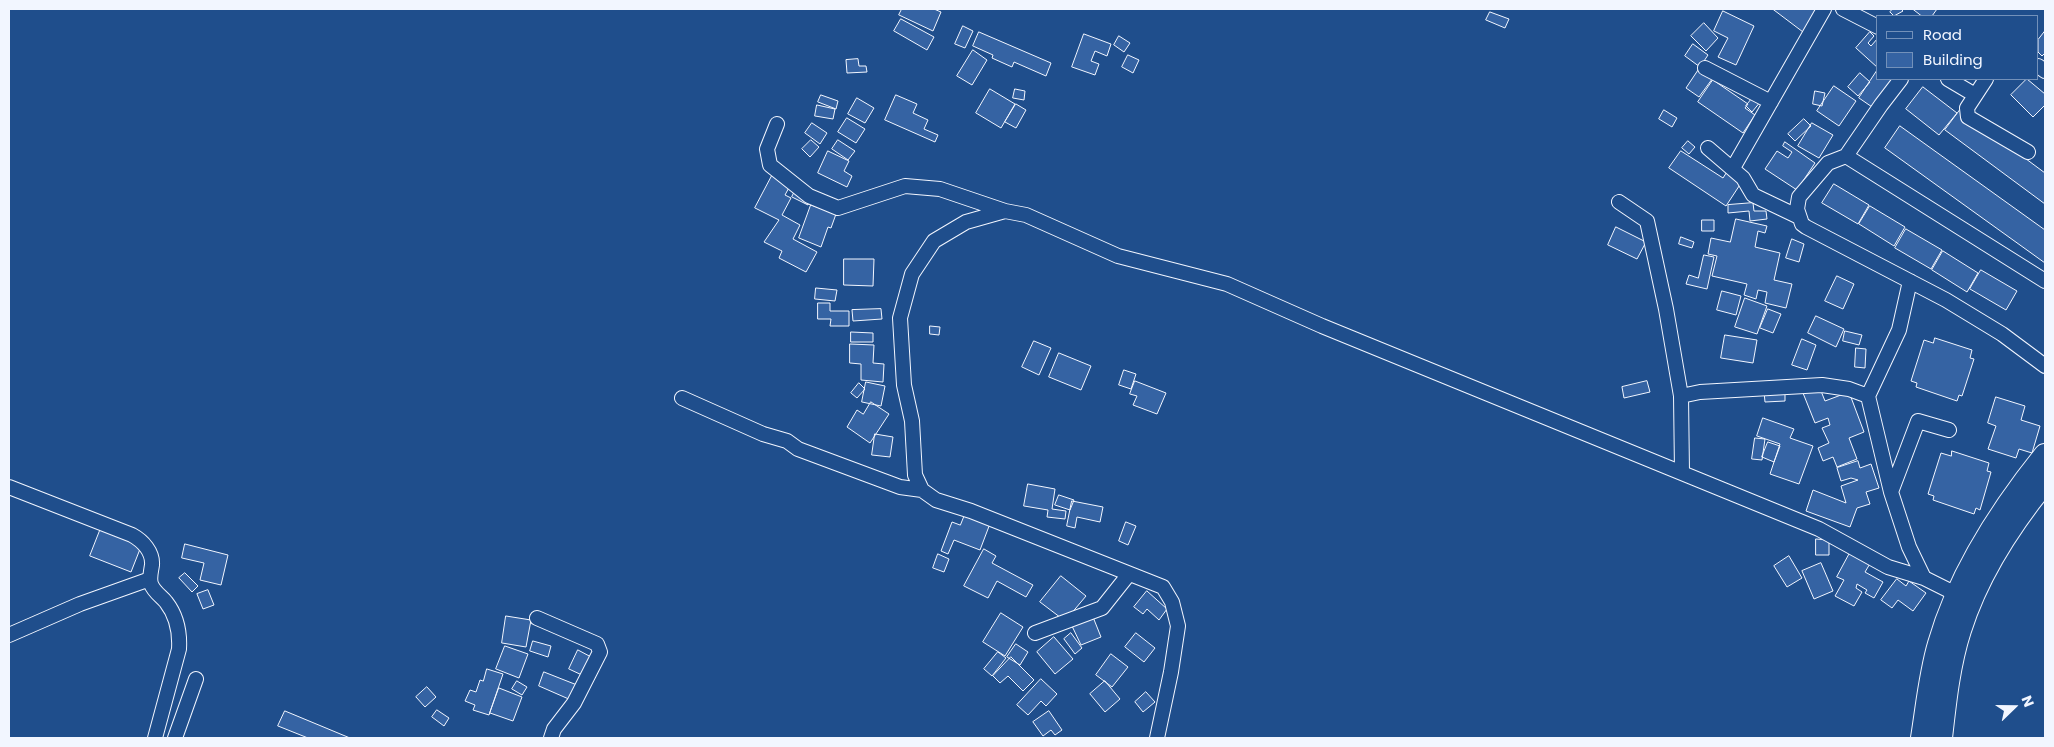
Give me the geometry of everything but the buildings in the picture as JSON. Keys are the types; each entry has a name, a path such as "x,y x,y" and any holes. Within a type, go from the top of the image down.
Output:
{"main road":[{"path":"1922,738 1938,646 1956,594 1987,537 2045,454"},
{"path":"1941,738 1946,698 1960,630 1974,593 1997,552 2045,482"}],"street":[{"path":"1733,168 1824,9"},
{"path":"1843,9 1876,26"},
{"path":"1705,68 1771,102"},
{"path":"1900,80 1846,156 1828,164 1799,197 1797,209 1799,217 1806,227 1946,300 2002,334 2045,366"},
{"path":"1950,80 1975,95"},
{"path":"1985,80 1967,111 1970,120 2028,152"},
{"path":"777,124 767,149 770,165 809,196 838,208 905,186 940,189 1005,211 1026,215 1118,256 1227,284 1322,326 1819,529 1888,567 1924,578 1956,594"},
{"path":"1708,148 1743,178 1753,195 1799,217"},
{"path":"1846,156 2045,281"},
{"path":"1619,202 1647,221 1666,309 1681,396 1682,472"},
{"path":"922,490 915,475 912,421 904,385 900,318 912,274 934,241 966,222 1005,211"},
{"path":"1910,281 1899,330 1868,396 1891,492 1909,547 1924,578"},
{"path":"1681,396 1700,392 1822,385 1849,389 1868,396"},
{"path":"682,398 763,434 787,441 798,449 900,487 922,490 936,500 971,511 1163,587 1172,602 1178,626 1171,672 1157,738"},
{"path":"1891,492 1918,421 1949,430"},
{"path":"9,487 139,539 145,545 152,560 150,580 154,590 166,602 176,619 180,639 155,738"},
{"path":"1035,633 1102,608 1129,574"},
{"path":"9,635 80,604 150,580"},
{"path":"537,618 597,644 600,652 574,703 554,729 551,738"},
{"path":"175,738 196,679"}]}
